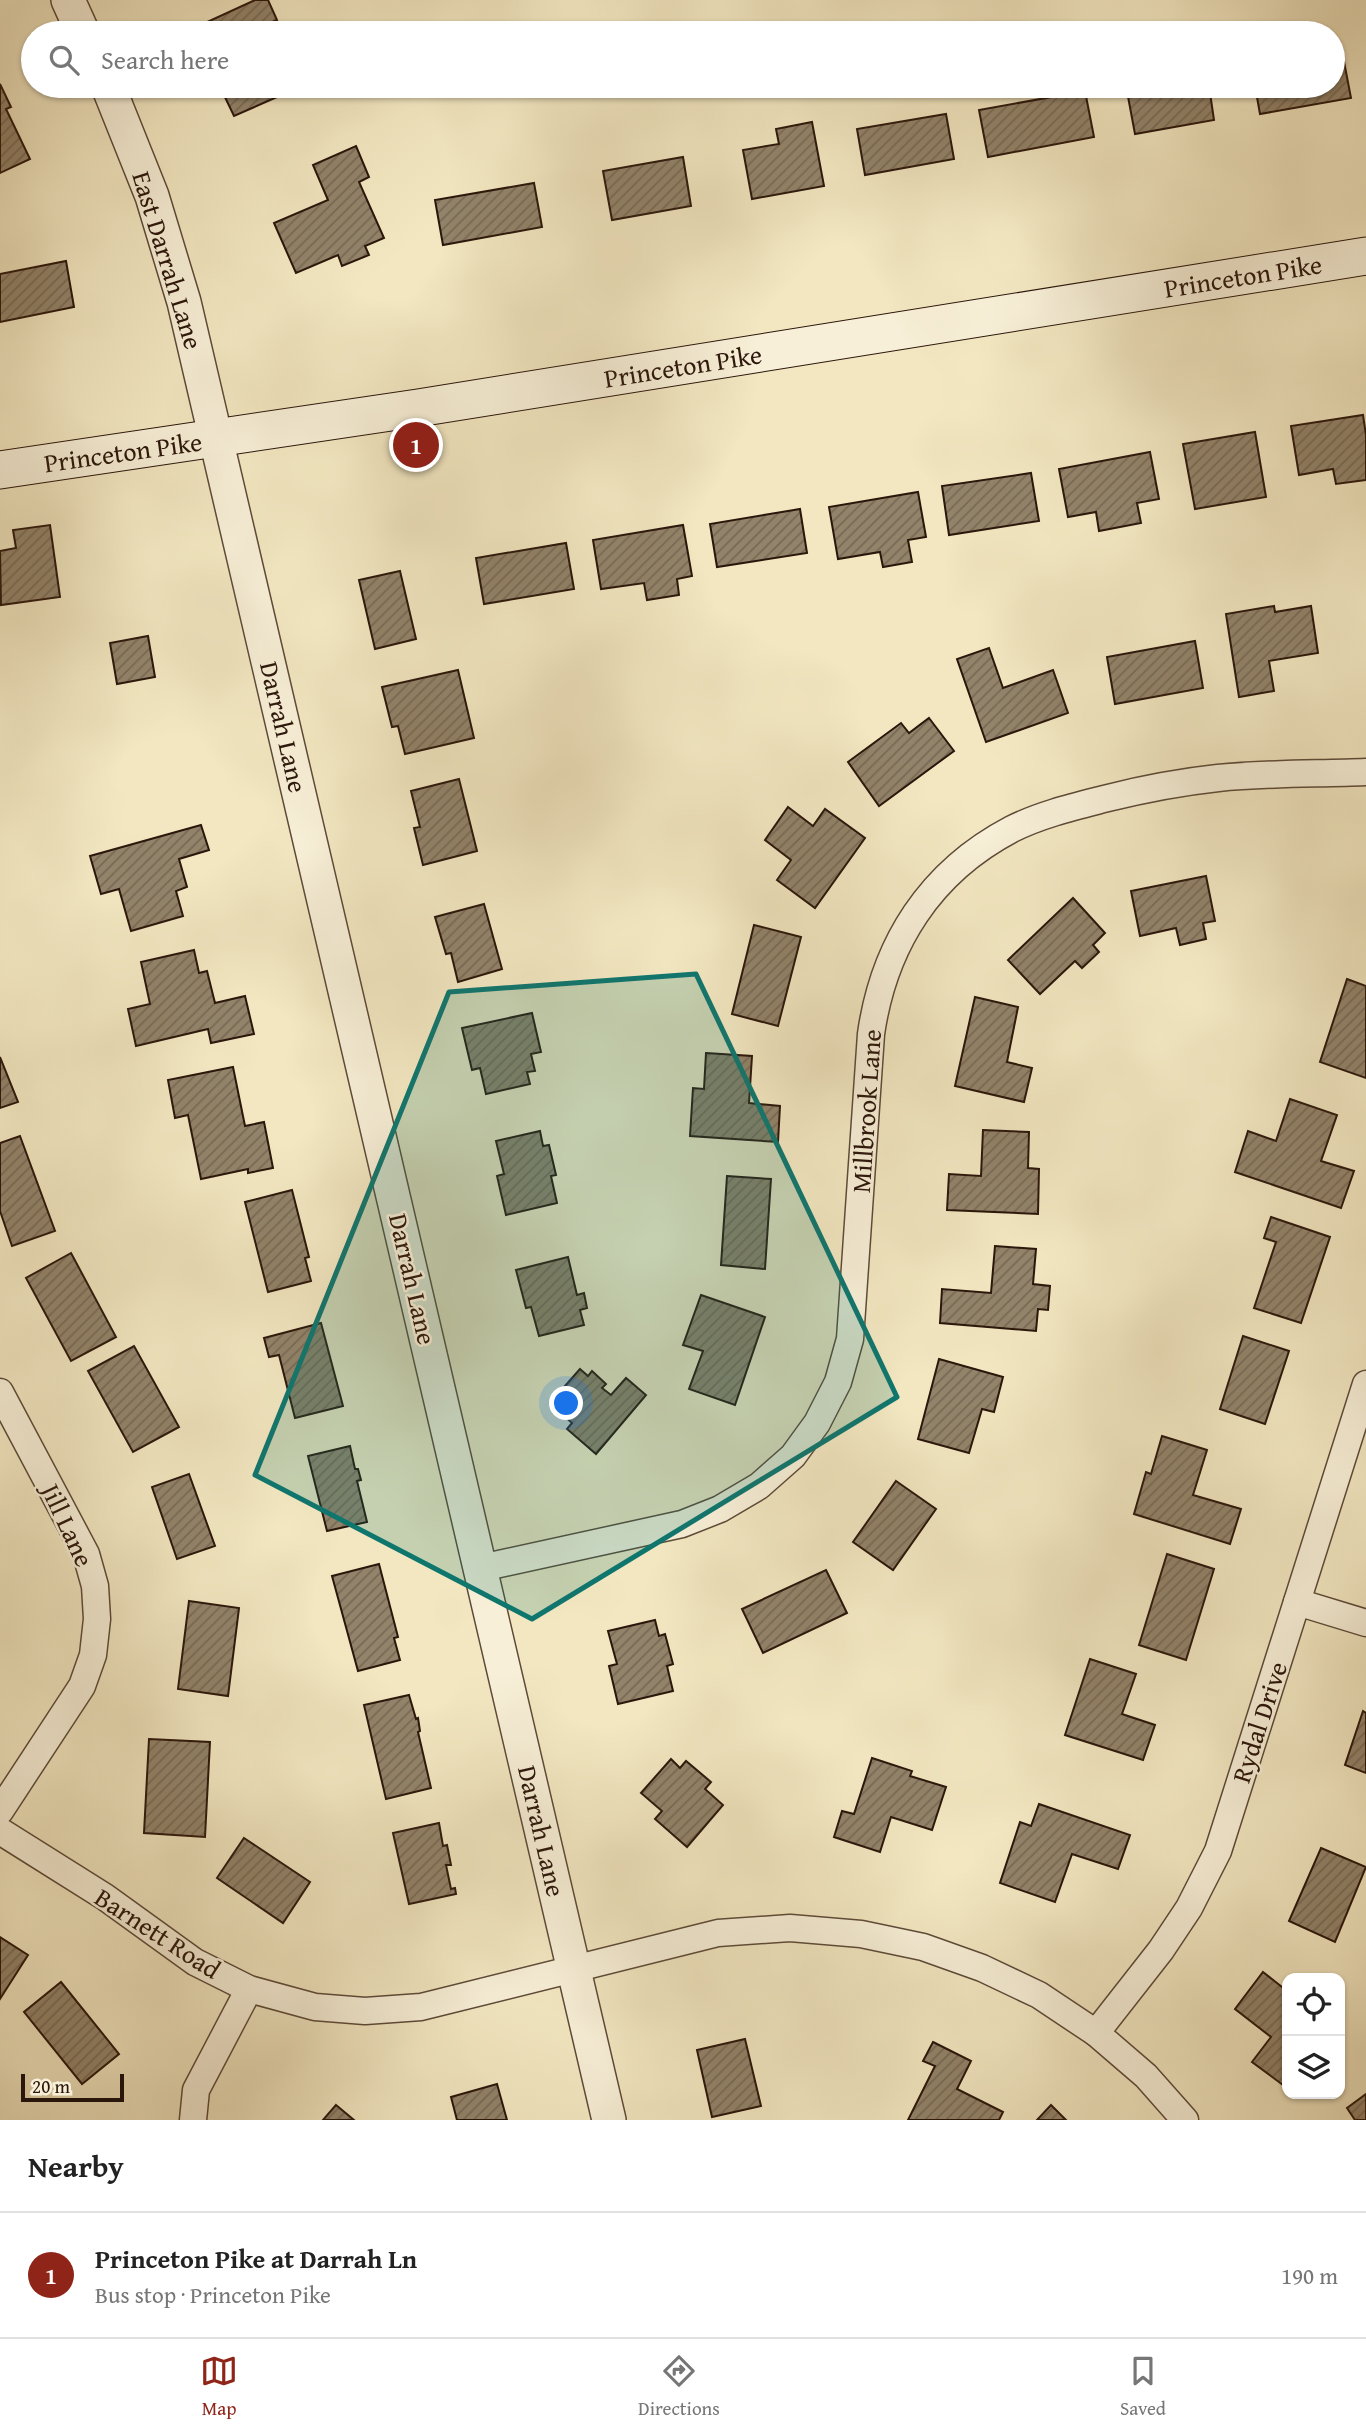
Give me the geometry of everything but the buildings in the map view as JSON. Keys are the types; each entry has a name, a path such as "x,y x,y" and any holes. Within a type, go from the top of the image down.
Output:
{"main road":[{"name":"Princeton Pike","path":"0,470 418,408 1366,256"}],"street":[{"path":"68,0 78,21"},
{"name":"East Darrah Lane","path":"113,98 160,223 184,302 217,438"},
{"name":"Darrah Lane","path":"217,438 608,2120"},
{"name":"Millbrook Lane","path":"481,1568 682,1524 720,1510 759,1486 793,1456 817,1423 838,1382 850,1339 875,1006 886,968 905,928 933,889 969,856 1014,829 1076,806 1146,788 1218,778 1366,772"},
{"name":"Rydal Drive","path":"1096,2033 1189,1908 1218,1851 1366,1384"},
{"name":"Jill Lane","path":"0,1392 82,1545 95,1586 97,1619 93,1655 82,1686 0,1811"},
{"path":"1297,1602 1366,1623"},
{"name":"Barnett Road","path":"0,1831 105,1897 195,1962 249,1989 315,2007 365,2011 421,2007 718,1933 790,1928 861,1934 923,1947 982,1968 1039,1995 1096,2033 1146,2076 1185,2120"},
{"path":"193,2120 196,2090 249,1989"}],"highlighted area":[{"path":"696,974 897,1397 532,1619 255,1475 449,992"}],"place":[{"name":"Princeton Pike at Darrah Ln","path":"416,445"}]}
